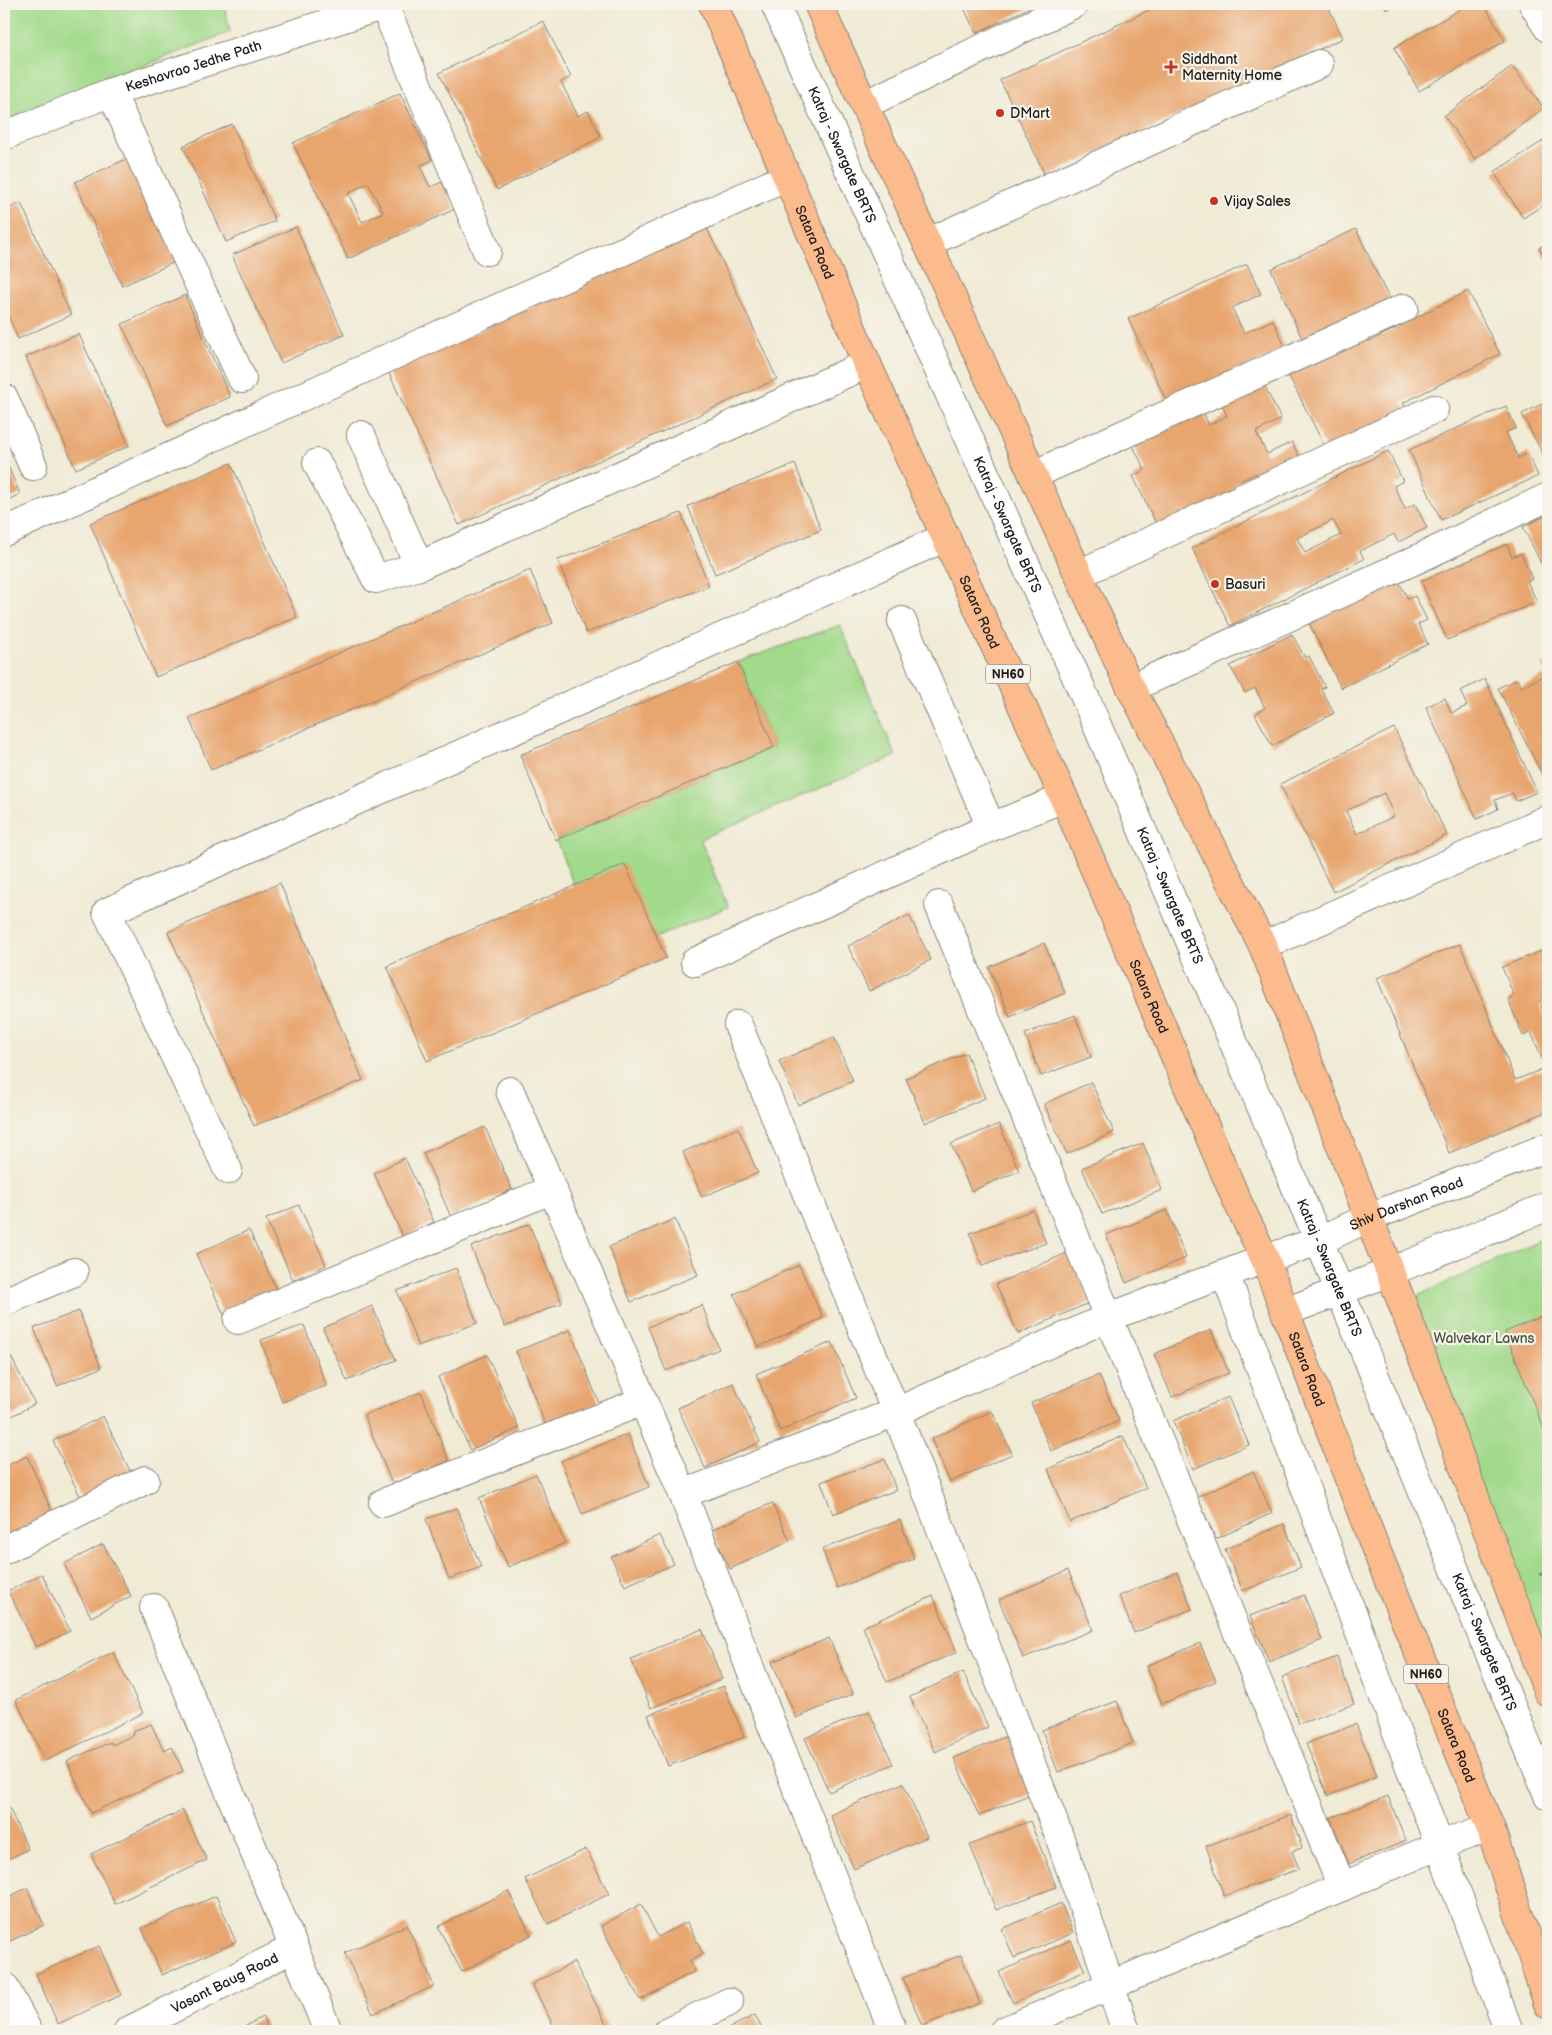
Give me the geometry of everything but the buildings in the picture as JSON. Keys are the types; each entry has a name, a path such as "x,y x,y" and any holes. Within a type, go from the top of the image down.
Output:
{"highway":[{"name":"Satara Road","path":"713,4 867,364 1064,798 1234,1194 1265,1259 1375,1547 1490,1826 1548,2004"},
{"path":"818,4 1131,688 1263,946 1390,1272 1548,1692"}],"street":[{"path":"386,4 487,251"},
{"name":"Keshavrao Jedhe Path","path":"4,136 111,92 386,4"},
{"name":"Katraj - Swargate BRTS","path":"775,4 1081,688 1319,1241 1548,1795"},
{"path":"864,105 1074,4"},
{"path":"1533,4 1548,28"},
{"path":"927,243 1319,64"},
{"path":"111,92 242,379"},
{"path":"4,532 787,177"},
{"path":"1033,475 1404,308"},
{"path":"317,463 376,580 419,566 867,364"},
{"path":"4,398 33,466"},
{"path":"1079,574 1434,409"},
{"path":"362,435 419,566"},
{"path":"1131,688 1422,557 1548,497"},
{"path":"228,1170 107,912 946,537"},
{"path":"902,621 991,827"},
{"path":"695,962 991,827 1064,798"},
{"path":"1263,946 1548,819"},
{"path":"939,905 1342,1887"},
{"path":"738,1025 896,1412 1059,1836 1126,2031"},
{"path":"510,1091 683,1494 773,1728 894,2031"},
{"name":"Shiv Darshan Road","path":"683,1494 896,1412 1109,1317 1319,1241 1368,1218 1548,1147"},
{"path":"238,1320 553,1189"},
{"path":"1285,1312 1390,1272 1548,1206"},
{"path":"4,1302 74,1272"},
{"path":"1225,1274 1509,2031"},
{"path":"383,1502 644,1401"},
{"path":"4,1550 145,1480"},
{"path":"154,1608 328,2031"},
{"path":"1004,2031 1440,1845 1490,1826"},
{"name":"Vasant Baug Road","path":"128,2031 294,1948"},
{"path":"4,1986 28,2031"},
{"path":"668,2031 729,2002"}],"green space":[{"path":"4,4 224,4 230,32 4,121"},
{"path":"840,625 896,756 700,839 728,907 603,960 556,840 774,747 738,662"},
{"name":"Walvekar Lawns","path":"1548,1236 1548,1693 1402,1303"}],"place":[{"name":"Siddhant Maternity Home","path":"1171,67"},
{"name":"DMart","path":"1000,113"},
{"name":"Vijay Sales","path":"1214,201"},
{"name":"Basuri","path":"1215,584"}]}
